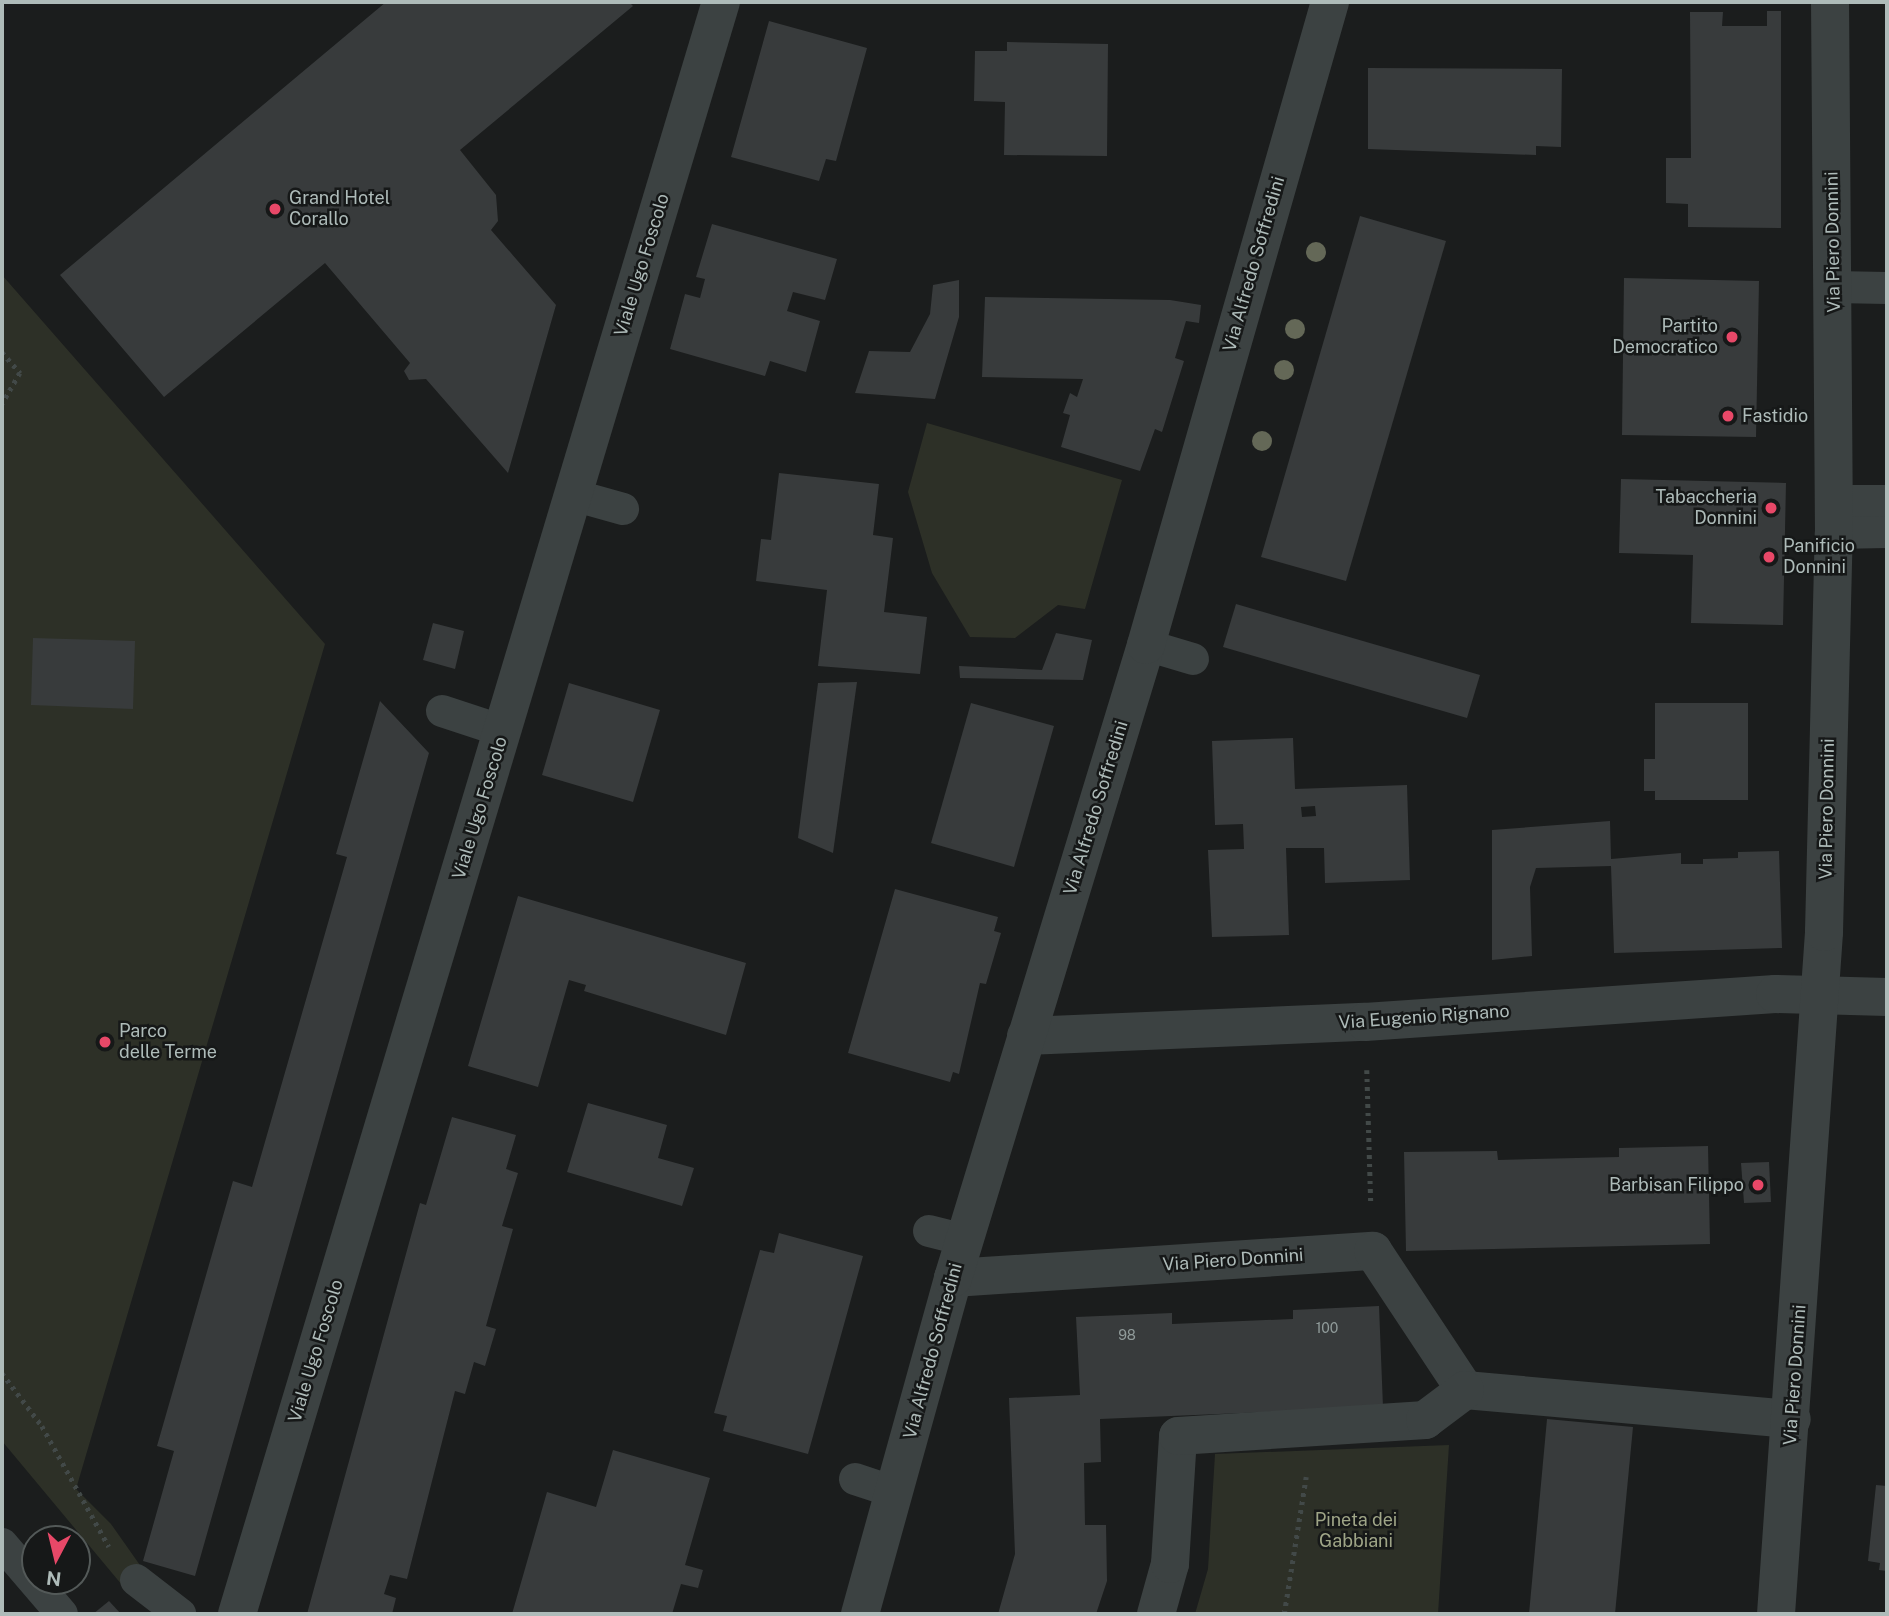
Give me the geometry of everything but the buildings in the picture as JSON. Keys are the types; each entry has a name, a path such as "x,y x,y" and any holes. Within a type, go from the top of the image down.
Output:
{"street":[{"name":"Viale Ugo Foscolo","path":"237,1614 721,2"},
{"name":"Via Alfredo Soffredini","path":"860,1614 953,1278 947,1235 1026,1037 1146,645 1329,2"},
{"name":"Via Piero Donnini","path":"1776,1614 1821,995 1834,517 1830,2"},
{"name":"Via Eugenio Rignano","path":"1026,1037 1366,1022 1821,995 1887,997"},
{"name":"Via Piero Donnini","path":"953,1278 1373,1251"},
{"path":"1373,1251 1465,1390"},
{"path":"1156,1614 1170,1564 1178,1436 1425,1420 1465,1390 1792,1419"}],"lane":[{"path":"1834,287 1887,288"},
{"path":"573,495 623,509"},
{"path":"1834,517 1887,501"},
{"path":"1834,517 1887,532"},
{"path":"1146,645 1193,659"},
{"path":"442,711 503,731"},
{"path":"855,1479 894,1492"},
{"path":"2,1544 62,1614"},
{"path":"136,1580 180,1614"}],"path":[{"path":"2,352 20,373 2,404"},
{"path":"1366,1022 1373,1251"},
{"path":"2,1373 42,1426 99,1536 136,1580"},
{"path":"1284,1614 1316,1427"}],"green space":[{"name":"Parco delle Terme","path":"2,275 325,644 76,1489 111,1524 142,1568 122,1585 91,1548 91,1525 72,1525 2,1441"},
{"path":"927,423 1122,480 1085,609 1058,605 1015,638 970,637 932,573 908,492"},
{"name":"Pineta dei Gabbiani","path":"1449,1445 1438,1614 1195,1614 1208,1569 1215,1454"}],"place":[{"name":"Grand Hotel Corallo","path":"275,209"},
{"name":"Partito Democratico","path":"1732,337"},
{"name":"Fastidio","path":"1728,416"},
{"name":"Tabaccheria Donnini","path":"1771,508"},
{"name":"Panificio Donnini","path":"1769,557"},
{"name":"Parco delle Terme","path":"105,1042"},
{"name":"Barbisan Filippo","path":"1758,1185"}]}
